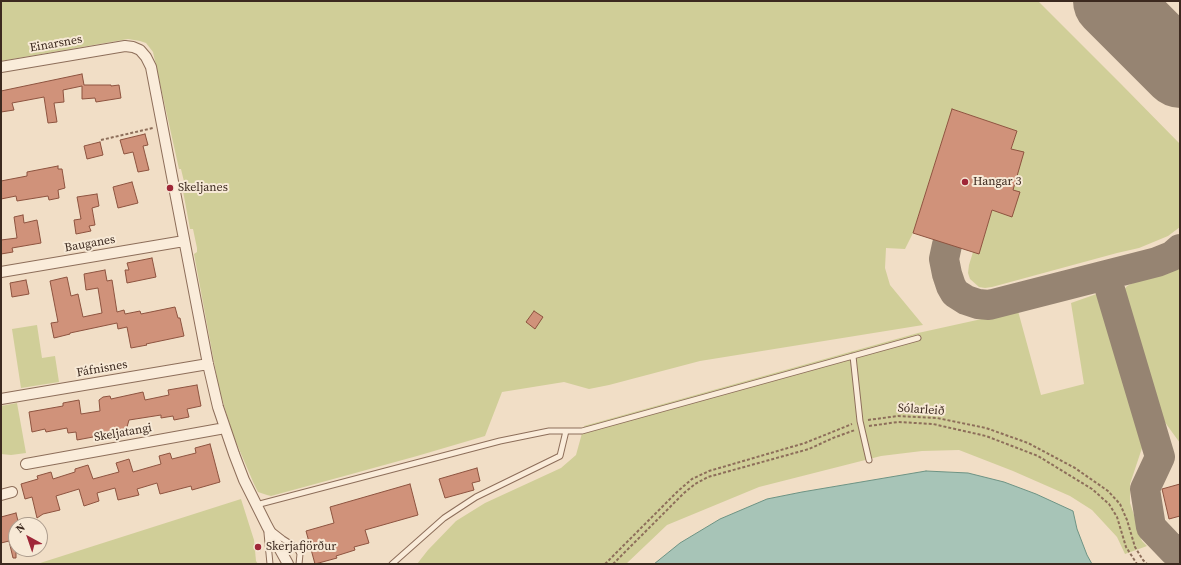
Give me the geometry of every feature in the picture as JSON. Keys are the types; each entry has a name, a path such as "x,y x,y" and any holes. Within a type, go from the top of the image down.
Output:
{"street":[{"name":"Einarsnes","path":"1,67 116,47 125,46 140,50 146,57 151,67 184,241"},
{"name":"Bauganes","path":"1,272 184,241"},
{"path":"184,241 208,364 225,428 236,460 256,505 288,564"},
{"name":"Fáfnisnes","path":"1,399 208,364"},
{"name":"Skeljatangi","path":"26,464 225,428"},
{"path":"1,495 12,492"}],"lane":[{"path":"256,505 500,442 549,431 582,431 918,338"},
{"path":"853,356 861,428 869,460"},
{"path":"392,564 444,518 476,497 560,456 566,431"},
{"path":"264,520 268,539 270,564"},
{"path":"264,520 276,534 298,550 300,554 299,564"}],"path":[{"path":"101,140 154,128"},
{"name":"Sólarleið","path":"605,564 678,490 692,479 709,471 805,443 860,421 898,416 937,418 986,428 1028,442 1075,468 1108,491 1120,504 1128,520 1135,547 1147,564"},
{"name":"Sólarleið","path":"614,564 684,493 695,484 708,478 809,449 833,438 861,428 898,422 933,424 986,436 1038,456 1092,489 1109,504 1117,517 1126,547 1137,564"}],"shaded area":[{"path":"1,1 1038,1 1180,144 1180,227 1168,236 1139,248 992,287 979,287 970,279 968,273 969,265 973,252 979,253 1017,131 952,109 913,233 905,249 886,248 885,268 890,285 923,325 700,361 589,389 564,382 502,392 485,436 271,496 258,492 254,484 233,435 219,389 194,254 197,252 197,248 193,229 190,229 183,191 186,190 181,169 179,169 153,52 146,43 128,39 1,61"},
{"path":"1180,267 1180,443 1164,421 1123,295 1127,286 1133,283"},
{"path":"1105,291 1111,296 1148,418 1142,448 1130,484 1130,503 1139,534 1142,541 1147,546 1125,554 1117,537 1092,510 1070,496 1013,471 959,450 922,451 881,456 759,487 667,525 626,564 417,564 428,550 456,521 485,503 561,468 576,455 584,426 918,333 1018,311 1041,395 1084,384 1071,303"},
{"path":"37,325 42,358 55,356 59,382 21,388 12,329"},
{"path":"17,403 26,453 11,455 1,454 1,406"},
{"path":"926,471 968,473 1004,482 1036,494 1073,511 1077,529 1092,564 654,564 680,543 720,519 767,499"},
{"path":"241,499 254,540 256,561 258,564 37,564"}],"building":[{"path":"82,74 84,85 119,85 121,98 96,102 95,98 82,99 82,86 63,90 64,102 54,103 57,122 48,123 44,97 12,103 14,110 1,112 1,91"},
{"name":"Hangar 3","path":"952,109 1017,131 1011,149 1024,152 1013,190 1020,192 1012,217 992,210 979,254 913,233"},
{"path":"145,134 148,145 143,146 149,170 138,172 133,152 124,154 120,140"},
{"path":"100,142 103,155 87,159 84,146"},
{"path":"58,166 58,169 62,169 65,188 58,190 59,198 49,200 48,196 17,201 16,196 1,199 1,181 27,176 27,172"},
{"path":"132,182 138,203 118,208 113,187"},
{"path":"97,194 99,206 92,208 95,225 89,226 91,231 76,234 74,220 81,219 77,197"},
{"path":"23,215 24,223 37,220 41,243 12,248 13,252 1,254 1,240 17,238 14,217"},
{"path":"152,258 156,277 127,283 125,270 129,270 127,263"},
{"path":"105,270 107,281 112,280 117,312 124,310 125,314 140,311 141,314 175,307 178,318 180,318 184,336 131,348 127,327 118,329 117,323 54,338 51,323 58,322 50,281 67,277 71,296 78,294 83,317 102,313 98,288 86,290 84,274"},
{"path":"26,280 29,294 12,297 10,283"},
{"path":"534,311 543,317 535,329 526,322"},
{"path":"197,385 201,406 187,409 189,417 174,420 173,416 161,418 161,415 129,420 127,427 119,440 118,430 77,440 76,432 68,433 67,428 46,432 45,429 32,432 29,412 63,406 63,403 79,400 81,414 100,411 99,400 103,397 110,396 111,399 143,392 145,400 169,395 168,390"},
{"path":"210,444 220,482 192,490 191,486 160,494 157,483 137,489 139,495 118,500 115,488 97,493 99,501 84,506 79,489 56,496 60,510 43,514 38,517 37,517 32,497 25,499 21,484 38,479 37,476 51,472 53,479 75,472 75,469 88,465 93,479 119,472 116,463 129,459 133,472 161,464 159,456 170,453 172,459 196,453 195,448"},
{"path":"477,468 480,481 472,483 474,490 445,498 439,479"},
{"path":"410,484 418,515 365,530 369,543 354,547 355,550 336,556 337,558 315,564 306,531 334,523 330,507"},
{"path":"1180,484 1180,516 1169,519 1162,489"},
{"path":"16,513 17,517 8,517 8,541 1,543 1,517"}],"taxiway":[{"path":"947,245 944,259 947,274 955,293 966,300 978,304 989,305 1157,262 1172,256 1180,249"},
{"path":"1106,276 1160,457 1145,489 1151,527 1174,551 1180,549"}],"runway":[{"path":"1111,1 1180,70"}],"place":[{"name":"Hangar 3","path":"965,182"},
{"name":"Skeljanes","path":"170,188"},
{"name":"Skerjafjörður","path":"258,547"}]}
